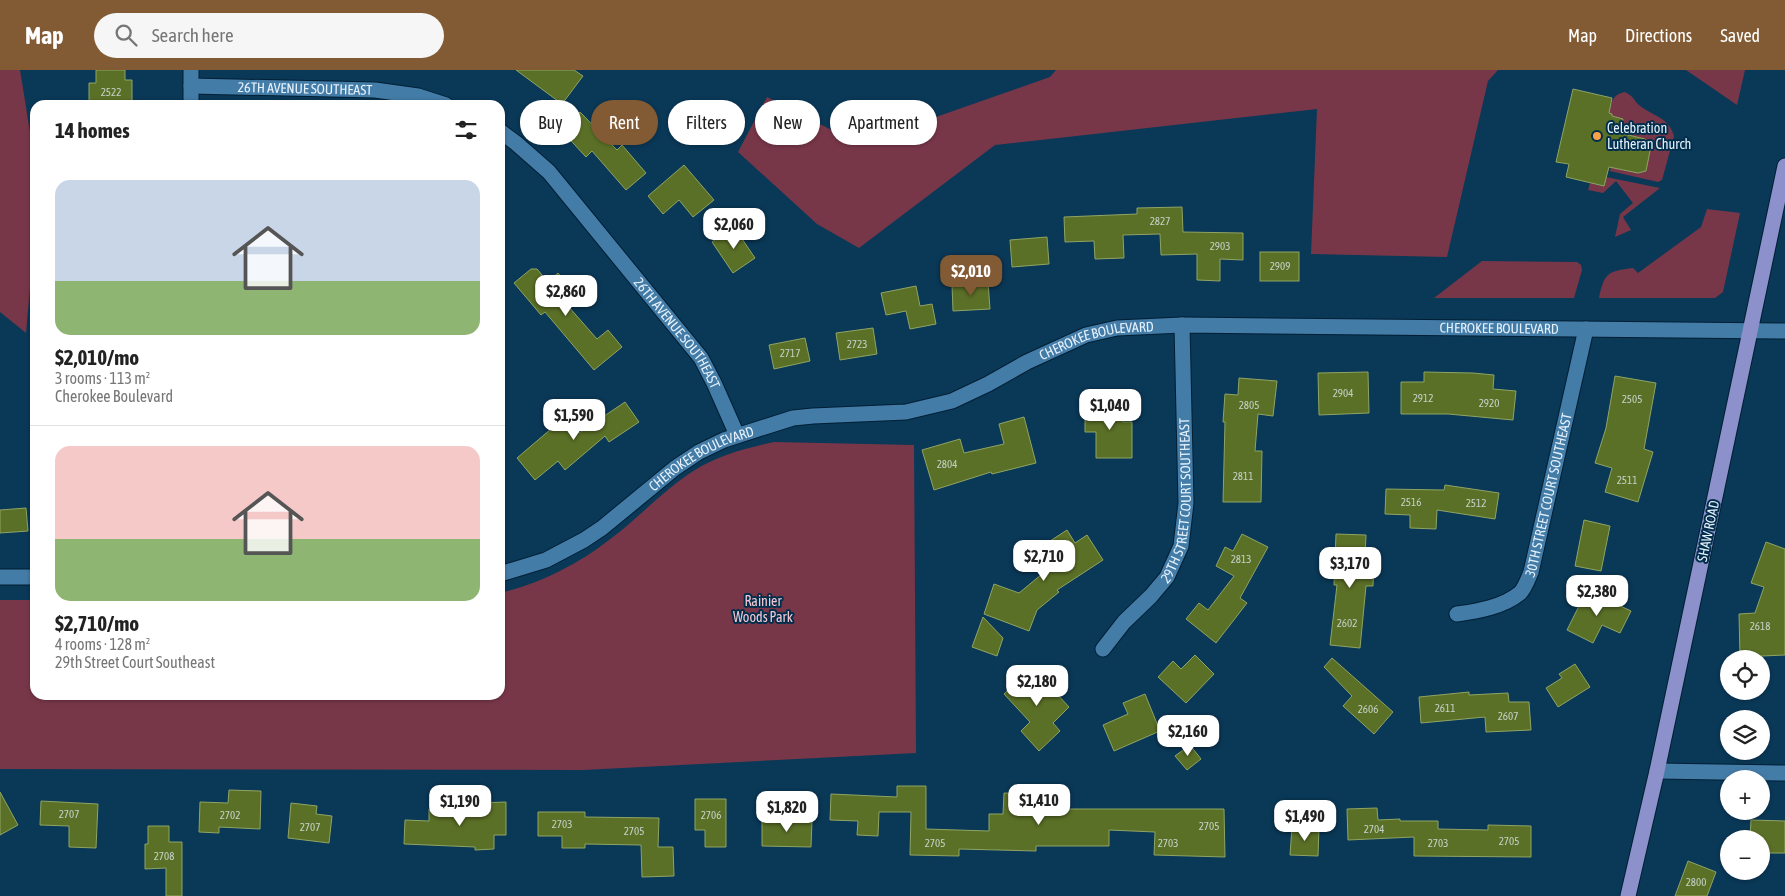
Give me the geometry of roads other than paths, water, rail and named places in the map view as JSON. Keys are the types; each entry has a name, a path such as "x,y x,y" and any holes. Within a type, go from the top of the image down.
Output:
{"main road":[{"name":"SHAW ROAD","path":"1628,896 1657,771 1785,166"}],"street":[{"path":"191,70 191,100"},
{"name":"26TH AVENUE SOUTHEAST","path":"191,86 375,90 418,96 430,100"},
{"name":"26TH AVENUE SOUTHEAST","path":"505,135 549,172 701,358 737,435"},
{"name":"CHEROKEE BOULEVARD","path":"505,572 546,560 584,540 602,528 675,468 699,452 737,435 793,418 906,412 952,400 1086,335 1117,328 1182,325 1750,332"},
{"name":"29TH STREET COURT SOUTHEAST","path":"1103,649 1124,622 1151,596 1167,577 1181,546 1186,503 1182,325"},
{"name":"30TH STREET COURT SOUTHEAST","path":"1457,614 1501,604 1521,592 1532,572 1586,329"},
{"path":"1750,332 1785,331"},
{"path":"0,577 30,577"},
{"path":"1657,771 1785,773"}],"place":[{"name":"Celebration Lutheran Church","path":"1597,136"}],"park label":[{"name":"Rainier Woods Park","path":"763,610"}]}
